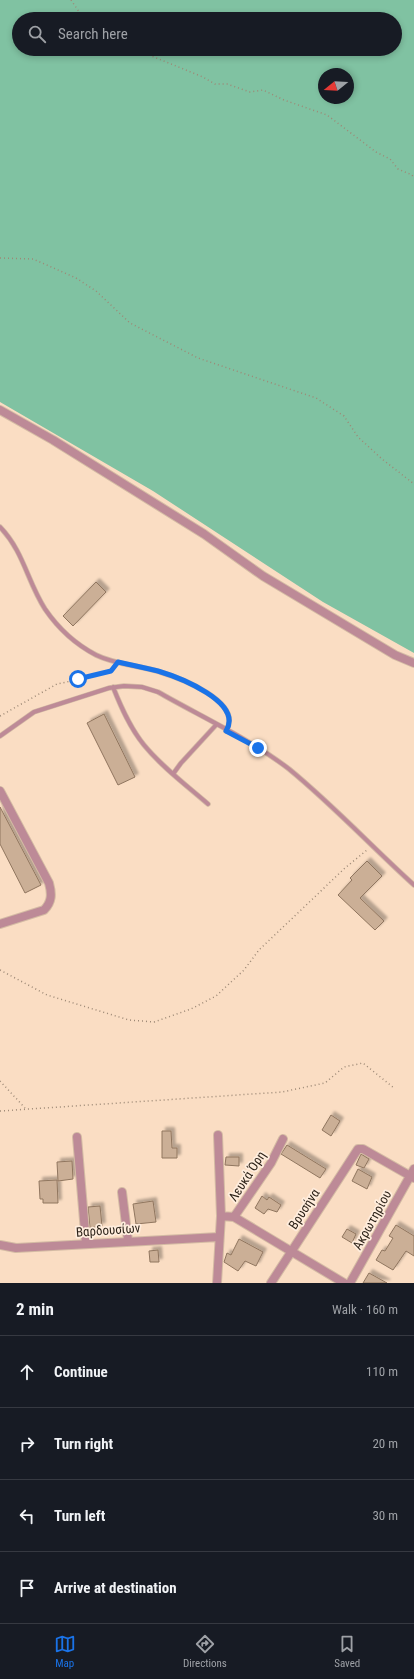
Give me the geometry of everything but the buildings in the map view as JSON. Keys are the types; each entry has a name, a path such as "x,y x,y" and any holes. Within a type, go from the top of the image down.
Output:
{"street":[{"path":"0,410 197,530 283,588 395,656 414,663"},
{"path":"0,791 49,883 52,893 49,905 44,910 0,924"},
{"path":"218,1135 221,1216"},
{"path":"77,1137 86,1244"},
{"name":"Λευκά Όρη","path":"217,1283 221,1216 234,1217 271,1163 283,1139"},
{"name":"Βρυσήνα","path":"271,1283 358,1149 363,1149 413,1174"},
{"name":"Ακρωτηρίου","path":"350,1283 413,1174"},
{"path":"122,1192 128,1240"},
{"path":"234,1217 344,1283"},
{"name":"Βαρδουσίων","path":"0,1245 16,1248 128,1240 219,1237"}],"lane":[{"path":"0,527 16,547 44,608 54,621 81,646 97,655 118,662 175,677 210,695 222,704 228,712 230,720 226,731"},
{"path":"0,736 34,712 58,703 124,686 142,687 158,692 288,769 373,845 414,885"},
{"path":"113,688 122,708 143,744 173,774 208,804"},
{"path":"173,774 181,763 216,725"}],"path":[{"path":"71,0 79,12"},
{"path":"151,56 203,77 215,84 227,84 250,92 263,90 284,100 327,115 342,124 376,152 390,159 398,169 412,175 414,178"},
{"path":"0,258 33,259 49,266 76,278 96,291 130,323 198,358 316,398 344,416 358,437 382,459 414,484"},
{"path":"0,716 57,684 111,671 118,662"},
{"path":"0,970 47,995 129,1020 154,1022 191,1009 216,996 244,970 259,950 345,868 373,845"},
{"path":"0,1111 25,1108 111,1105 282,1092 325,1083 344,1067 363,1063 394,1088"},
{"path":"0,1081 25,1108"}],"green space":[{"path":"0,0 414,0 414,653 323,602 153,491 0,402"}],"route":[{"path":"78,679 100,675 111,671 118,662 158,671 175,677 210,695 222,704 228,712 230,720 226,731 258,748"}]}
